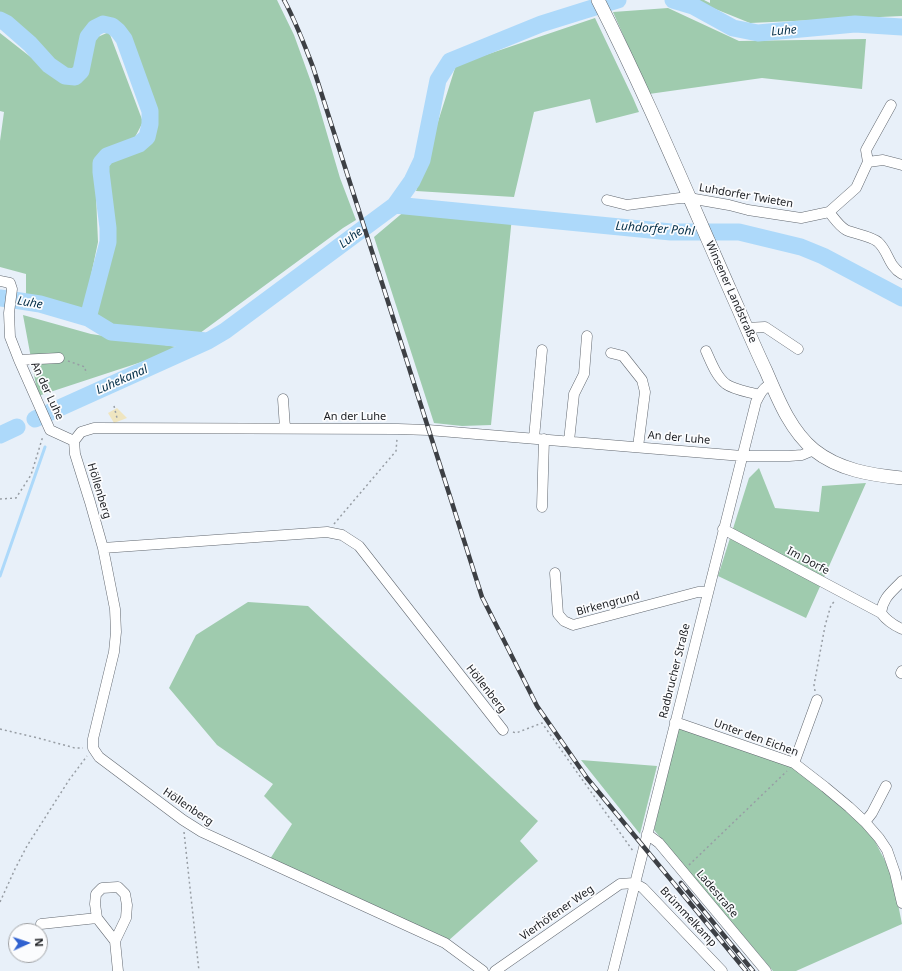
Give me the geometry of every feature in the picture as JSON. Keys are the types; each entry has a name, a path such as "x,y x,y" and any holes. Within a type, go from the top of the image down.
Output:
{"main road":[{"name":"Winsener Landstraße","path":"598,0 644,96 746,328 788,418 799,434 814,450 830,461 867,474 902,478"}],"street":[{"name":"Luhdorfer Twieten","path":"607,200 627,204 689,198 748,210 801,218 829,212 856,188 868,162 866,150 891,105"},
{"path":"868,162 883,160 902,165"},
{"path":"829,212 840,226 846,230 877,241 883,248 891,265 902,274"},
{"name":"An der Luhe","path":"0,281 10,282 12,289 9,314 10,337 36,400 50,430 74,441 81,432 94,428 398,429 569,441 742,456 802,455 814,450"},
{"path":"746,328 765,327 798,349"},
{"path":"569,441 574,394 584,374 587,336"},
{"path":"542,350 539,439 542,507"},
{"path":"706,351 720,379 733,387 759,394 772,384"},
{"path":"611,353 623,356 642,380 645,392 638,447"},
{"path":"19,360 59,358"},
{"name":"Radbrucher Straße","path":"613,971 723,529 759,394"},
{"path":"283,398 284,428"},
{"name":"Höllenberg","path":"74,441 75,454 103,548 115,609 116,632 114,652 93,738 93,748 98,756 183,820 202,832 445,943 483,971"},
{"name":"Im Dorfe","path":"723,529 881,613 891,624 902,629"},
{"name":"Höllenberg","path":"103,548 327,532 342,535 359,546 503,730"},
{"name":"Birkengrund","path":"555,573 558,614 564,621 573,625 698,592 708,592"},
{"path":"881,613 885,599 902,581"},
{"path":"794,764 817,700"},
{"name":"Unter den Eichen","path":"675,722 794,764 849,807 879,838 886,850 895,873 902,903"},
{"path":"865,822 886,786"},
{"name":"Ladestraße","path":"647,834 658,843 766,971"},
{"name":"Vierhöfener Weg","path":"495,971 620,884 634,883"},
{"name":"Brümmelkamp","path":"634,883 643,888 722,971"},
{"path":"114,941 126,918 128,905 125,894 118,887 102,888 96,894 95,904 97,918 114,941 118,971"},
{"path":"48,923 97,918"}],"path":[{"path":"59,358 85,367 86,374"},
{"path":"114,406 117,415 117,428"},
{"path":"327,532 396,451 398,429"},
{"path":"0,499 16,498 31,475 42,437 50,430"},
{"path":"817,700 814,685 825,626 831,605 843,593"},
{"path":"503,730 516,733 542,723 640,861"},
{"path":"0,729 75,748 93,748"},
{"path":"0,902 27,846 69,780 93,748"},
{"path":"681,870 687,867 794,764"},
{"path":"183,820 199,971"}],"green space":[{"path":"0,0 277,0 294,35 315,93 340,178 356,220 196,336 151,328 118,327 102,323 93,313 115,231 104,170 109,159 145,144 154,132 154,114 119,24 110,18 88,24 78,70 66,72 15,23 0,14"},
{"path":"693,0 704,0 710,3 710,0 902,0 902,16 750,23"},
{"path":"668,8 739,41 866,39 862,89 762,78 649,94 613,12"},
{"path":"595,18 639,112 596,123 590,99 534,112 514,197 416,191 456,65"},
{"path":"109,32 143,122 135,137 105,150 97,158 95,172 98,242 84,309 26,294 26,274 0,267 0,141 4,112 0,111 0,33 65,84 82,80 91,40"},
{"path":"406,210 512,217 491,425 462,426 434,423 374,237"},
{"path":"23,315 91,334 184,348 38,396"},
{"path":"759,468 775,508 819,512 822,486 866,483 806,618 718,576 749,478"},
{"path":"248,602 308,606 538,821 520,841 538,861 448,941 270,859 292,824 264,796 273,784 217,745 169,688 196,635"},
{"path":"678,725 791,765 823,790 869,830 892,874 902,924 796,971 773,971 654,830"},
{"path":"581,760 657,766 640,834"}],"sand":[{"path":"117,408 127,418 114,423 108,413"}],"waterway":[{"name":"Luhe","path":"35,419 208,341 225,331 395,205 412,181 422,160 438,80 450,61 541,24 618,0"},
{"name":"Luhe","path":"673,0 693,6 733,28 758,33 855,24 902,27"},
{"path":"0,20 6,23 30,44 49,65 65,76 75,77 81,71 88,37 95,28 103,24 112,26 124,39 150,111 150,124 147,137 139,144 107,156 101,163 108,228 108,242 88,318"},
{"name":"Luhdorfer Pohl","path":"395,205 671,232 739,232 801,247 823,256 902,298"},
{"name":"Luhe","path":"0,298 40,304 88,318 111,332 207,341"},
{"name":"Luhekanal","path":"0,435 17,427"},
{"path":"0,576 45,447"}],"railway":[{"path":"284,0 313,67 482,597 537,706 587,778 746,971"},
{"path":"681,883 753,971"}]}
